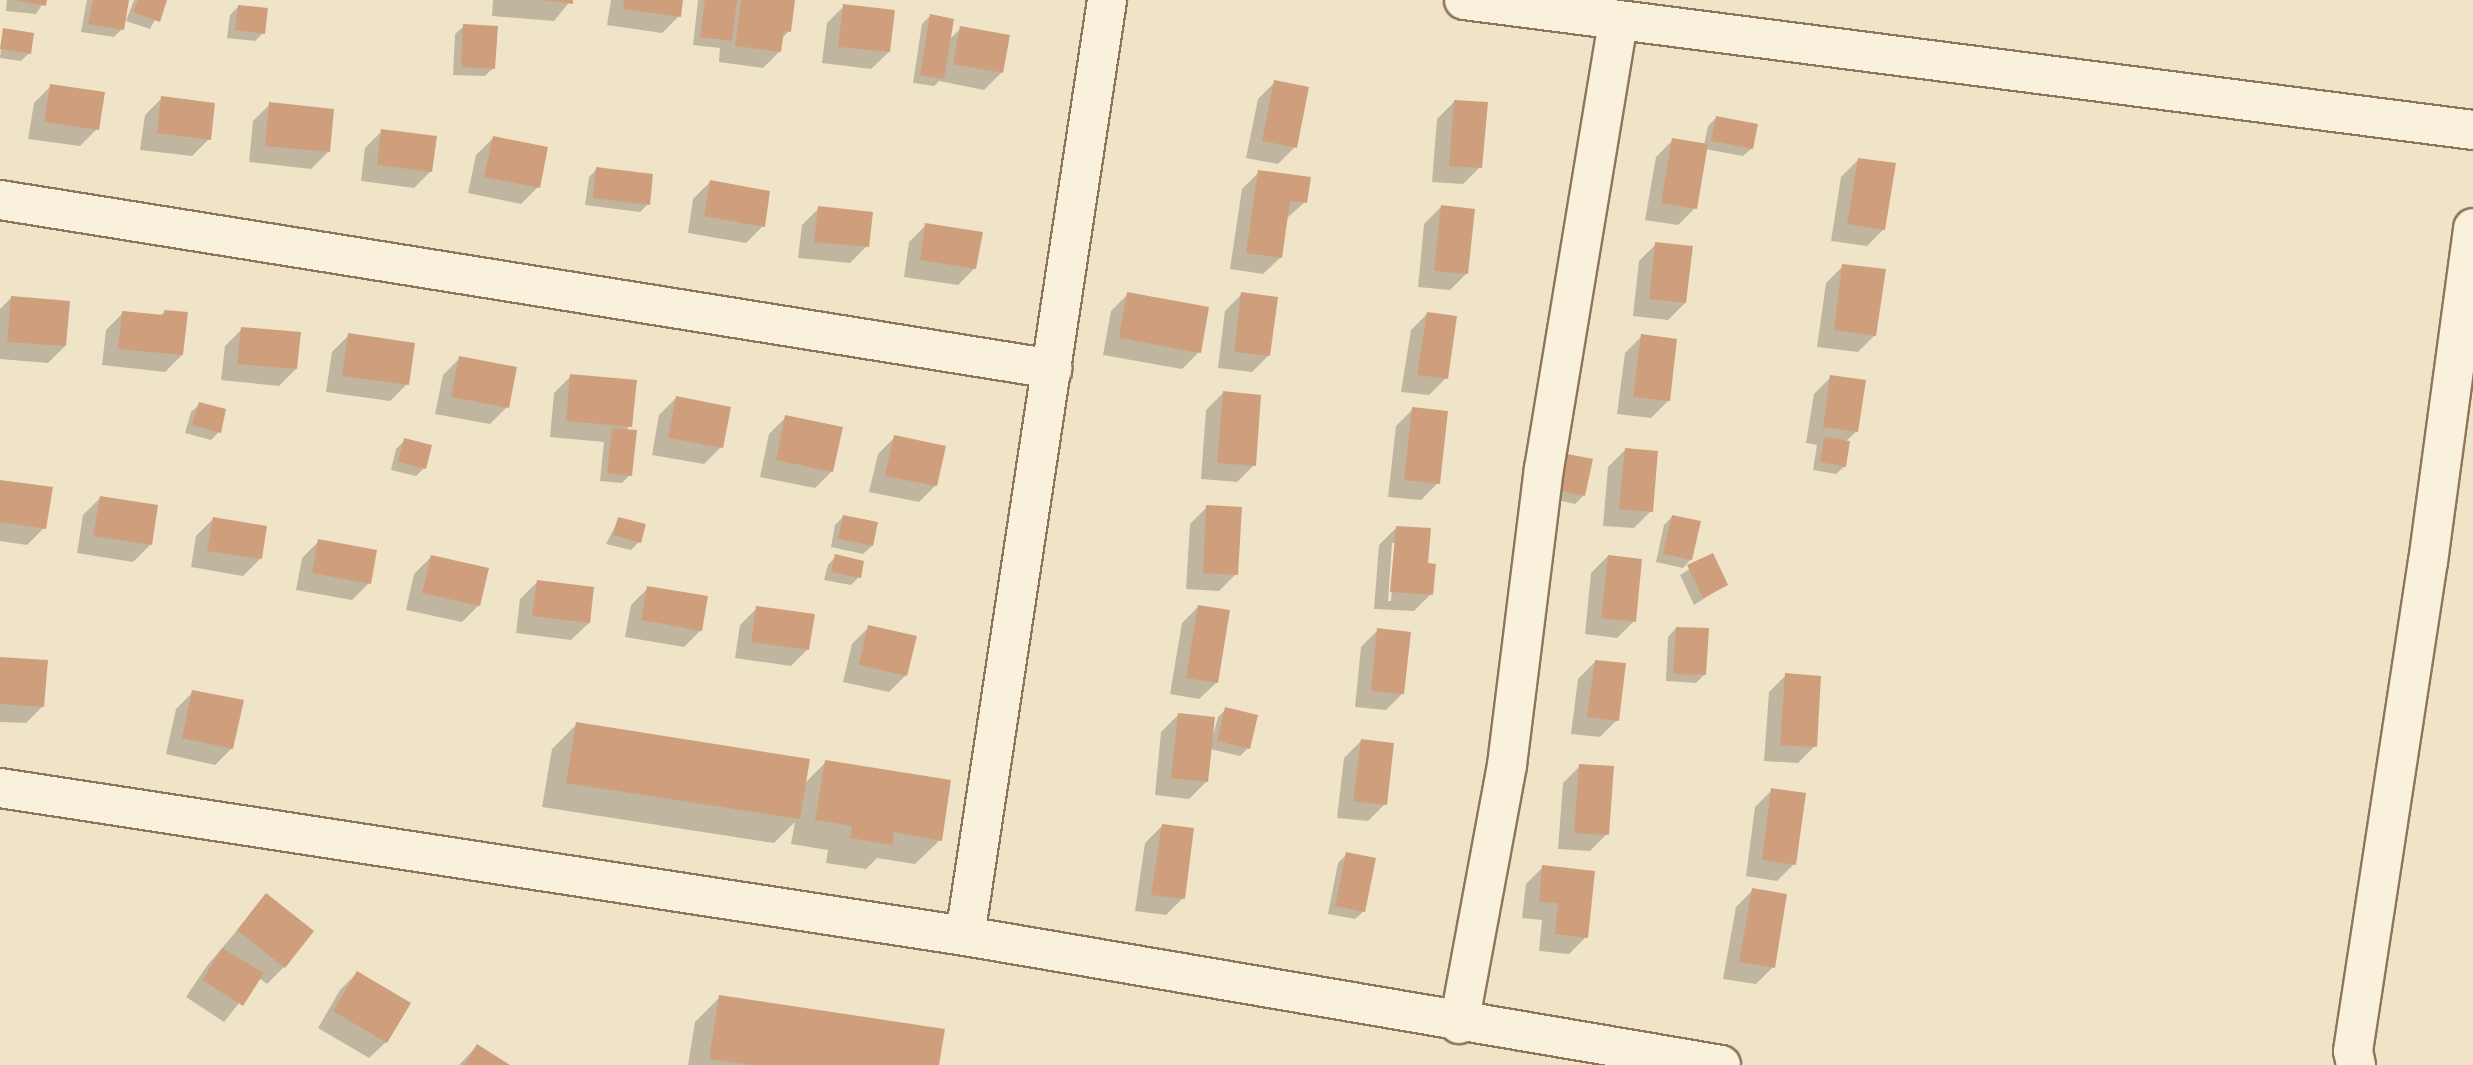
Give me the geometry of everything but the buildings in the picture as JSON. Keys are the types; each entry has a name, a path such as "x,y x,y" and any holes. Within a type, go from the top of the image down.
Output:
{"street":[{"path":"965,936 1054,369 1107,0"},
{"path":"1464,0 1618,22 2473,130"},
{"path":"1459,1024 1507,765 1545,469 1618,22"},
{"path":"0,200 1054,369"},
{"path":"2356,1065 2353,1051 2426,575 2473,228"},
{"path":"0,788 965,936 1459,1024 1721,1065"}]}
